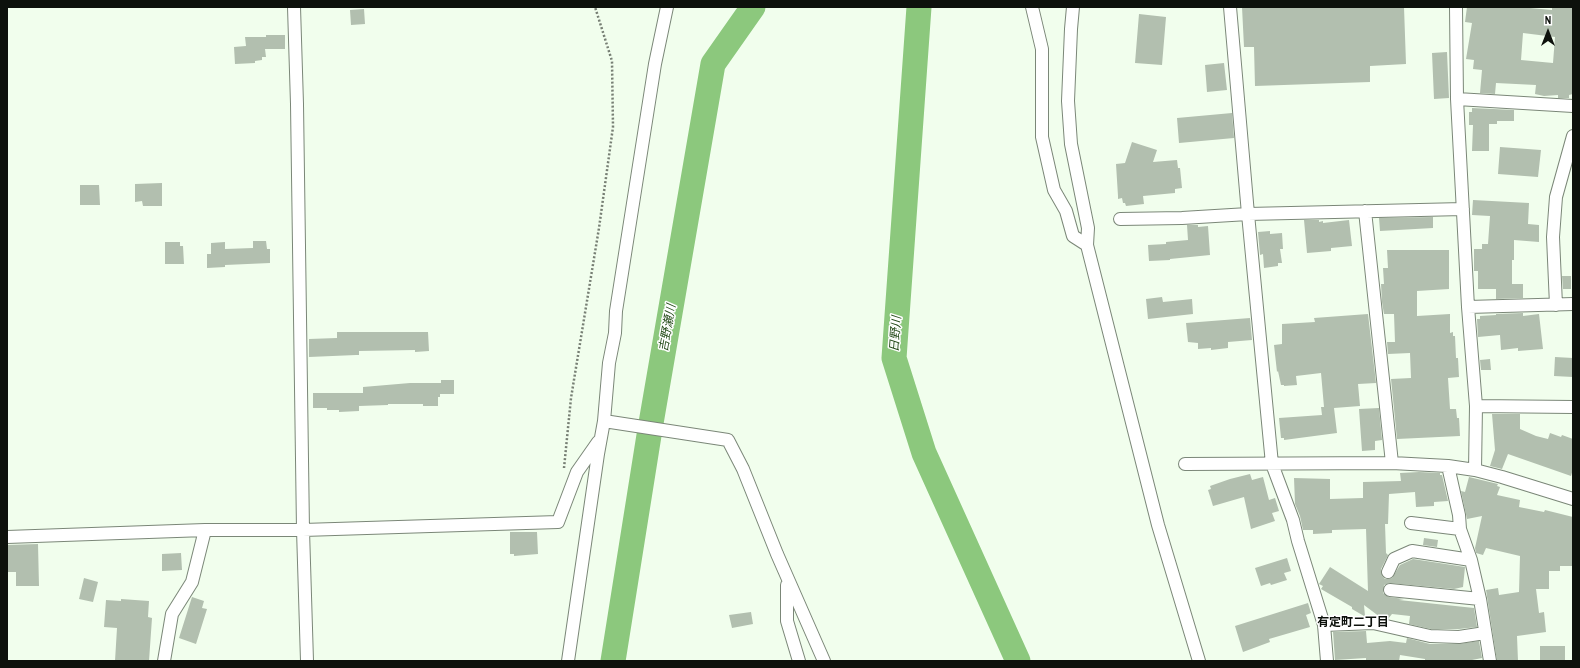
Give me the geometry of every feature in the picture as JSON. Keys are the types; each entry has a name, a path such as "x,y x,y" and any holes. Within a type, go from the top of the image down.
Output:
{"street":[{"path":"294,7 297,104 303,530 307,661"},
{"path":"568,661 604,421 609,363 615,333 616,311 654,64 667,7"},
{"path":"1032,7 1042,50 1042,137 1054,190 1066,211 1073,236 1087,245"},
{"path":"1073,7 1068,101 1071,144 1088,228 1087,245 1158,525 1199,661"},
{"path":"1230,7 1272,464 1293,520 1324,625 1327,661"},
{"path":"1456,7 1457,100 1468,307 1476,406 1475,470"},
{"path":"1457,100 1573,106"},
{"path":"1556,305 1553,237 1556,197 1573,136"},
{"path":"1120,219 1182,218 1248,214 1463,209"},
{"path":"1365,211 1392,463"},
{"path":"1468,307 1573,304"},
{"path":"1476,406 1573,406"},
{"path":"604,421 728,440 743,469 787,580 824,661"},
{"path":"7,537 205,530 303,530 558,522 577,472 600,440"},
{"path":"1185,464 1392,463 1448,466 1475,470 1573,499"},
{"path":"1448,466 1459,515 1460,529 1471,560 1480,599 1490,661"},
{"path":"1410,523 1460,529"},
{"path":"164,661 172,614 192,582 205,530"},
{"path":"1388,572 1394,559 1412,551 1471,560"},
{"path":"787,580 787,621 798,661"},
{"path":"1390,590 1480,599"},
{"path":"1324,625 1373,622 1430,636 1459,637 1485,633"}],"path":[{"path":"563,476 571,398 599,228 613,127 612,61 596,7"}],"building":[{"path":"1242,7 1404,7 1406,64 1370,66 1370,82 1255,86 1254,47 1244,47"},
{"path":"1467,7 1519,7 1552,10 1552,7 1573,7 1573,94 1569,95 1569,98 1558,98 1558,95 1544,96 1535,94 1536,85 1496,83 1495,94 1480,93 1482,70 1473,69 1474,60 1466,59 1472,23 1465,22","holes":["1523,33 1555,37 1553,63 1521,60"]},
{"path":"364,9 365,24 351,25 350,10"},
{"path":"1139,14 1166,17 1162,65 1135,63"},
{"path":"266,35 285,35 285,49 265,49 266,57 262,57 262,60 255,61 255,63 235,64 234,47 246,46 245,37 266,37"},
{"path":"1447,52 1449,98 1434,99 1432,53"},
{"path":"1224,63 1227,90 1207,92 1205,65"},
{"path":"1472,108 1514,110 1514,121 1497,121 1497,124 1489,124 1489,151 1472,151 1473,125 1469,125 1469,112 1472,112"},
{"path":"1232,113 1234,138 1179,143 1177,118"},
{"path":"1132,142 1157,150 1153,162 1177,160 1178,168 1180,168 1182,188 1175,189 1175,193 1143,196 1144,204 1126,206 1125,203 1123,203 1122,198 1118,199 1116,164 1125,163"},
{"path":"1500,147 1541,150 1538,177 1498,174"},
{"path":"162,183 162,206 143,206 142,201 135,202 135,184"},
{"path":"80,185 99,185 100,205 80,205"},
{"path":"1473,200 1529,203 1528,224 1539,225 1539,242 1514,240 1514,260 1512,260 1512,284 1523,284 1523,298 1496,299 1496,289 1478,289 1478,271 1474,271 1474,249 1482,249 1482,244 1488,244 1490,216 1472,215"},
{"path":"1433,217 1433,228 1380,231 1379,218"},
{"path":"1304,220 1319,220 1319,222 1323,221 1323,223 1349,220 1352,246 1331,248 1331,251 1307,253"},
{"path":"1187,225 1198,225 1198,227 1208,226 1210,255 1149,261 1148,245 1166,244 1166,242 1188,240"},
{"path":"1270,231 1270,234 1282,233 1283,249 1280,249 1282,263 1278,263 1278,266 1264,268 1263,254 1260,255 1258,232"},
{"path":"253,241 266,241 267,249 270,249 270,263 225,265 225,267 207,268 207,254 211,254 211,243 225,242 225,249 253,248"},
{"path":"165,242 180,242 180,246 183,246 184,264 165,264"},
{"path":"1387,250 1449,250 1449,289 1417,291 1417,316 1450,314 1450,333 1453,332 1453,336 1455,336 1459,377 1448,378 1450,409 1456,409 1457,418 1459,418 1460,436 1397,439 1391,379 1411,378 1410,353 1388,354 1387,342 1395,342 1394,314 1384,314 1382,302 1381,284 1384,284 1383,268 1388,268"},
{"path":"1562,276 1571,276 1571,289 1563,289"},
{"path":"1162,297 1163,302 1192,299 1193,314 1148,319 1146,299"},
{"path":"1523,313 1523,316 1539,314 1543,349 1518,351 1518,348 1501,350 1500,335 1478,337 1477,319 1480,319 1480,316"},
{"path":"1368,314 1376,383 1358,384 1360,406 1334,408 1337,433 1284,440 1284,438 1281,438 1279,418 1322,415 1321,407 1324,407 1321,373 1296,376 1297,385 1281,385 1278,371 1277,372 1274,345 1282,344 1282,324 1315,322 1314,318"},
{"path":"1250,318 1252,340 1228,342 1228,348 1211,350 1211,348 1198,349 1198,343 1188,342 1186,323"},
{"path":"337,332 428,332 429,351 359,351 359,355 309,357 309,339 337,338"},
{"path":"1555,357 1573,358 1573,377 1554,376"},
{"path":"1490,359 1491,370 1481,370 1480,360"},
{"path":"441,380 454,380 454,394 440,394 440,397 438,397 438,406 423,406 423,404 388,404 359,406 359,411 339,412 339,410 327,410 327,408 313,408 313,393 363,393 363,387 410,383 441,383"},
{"path":"1379,408 1382,440 1375,441 1375,450 1362,451 1359,409"},
{"path":"1492,414 1520,414 1520,429 1536,436 1548,439 1550,433 1573,439 1573,469 1571,476 1508,454 1502,469 1490,466 1495,450"},
{"path":"1400,473 1440,473 1440,475 1442,475 1448,501 1434,502 1434,506 1416,507 1415,492 1389,494 1388,524 1385,524 1386,553 1388,555 1381,569 1382,576 1385,579 1392,578 1400,565 1413,559 1465,567 1463,587 1454,589 1390,583 1384,585 1383,593 1389,597 1404,599 1399,600 1474,608 1477,627 1459,629 1431,629 1409,624 1410,616 1392,614 1388,619 1380,617 1364,605 1364,616 1352,609 1352,607 1321,589 1323,586 1319,584 1330,567 1368,591 1366,529 1332,530 1332,533 1313,534 1313,530 1303,530 1300,516 1295,504 1294,478 1330,479 1330,499 1363,498 1363,482 1401,481"},
{"path":"1250,474 1252,480 1263,477 1269,500 1275,498 1279,511 1272,513 1275,521 1251,529 1244,497 1213,506 1208,490 1211,489 1210,486"},
{"path":"1469,477 1498,484 1497,486 1500,487 1497,495 1520,500 1519,507 1544,512 1545,510 1573,517 1573,566 1560,566 1560,571 1549,571 1549,589 1536,589 1539,613 1544,612 1546,632 1517,636 1518,661 1497,661 1486,590 1498,588 1499,595 1519,592 1520,556 1486,548 1483,555 1476,553 1475,548 1482,516 1467,519 1461,491 1465,492"},
{"path":"510,532 537,532 538,554 514,556 514,554 510,554"},
{"path":"1424,538 1438,540 1437,547 1423,545"},
{"path":"38,544 39,586 16,586 16,572 7,572 7,545"},
{"path":"181,553 182,570 162,571 162,554"},
{"path":"1287,558 1291,571 1284,573 1287,580 1271,585 1270,583 1261,586 1255,568"},
{"path":"84,578 98,582 93,602 79,599"},
{"path":"192,597 204,601 202,608 207,609 196,644 179,638"},
{"path":"121,599 149,601 148,617 152,618 149,661 115,661 117,628 104,627 106,600 121,601"},
{"path":"1308,603 1311,613 1306,615 1310,627 1269,639 1270,642 1243,652 1235,626"},
{"path":"751,612 753,624 732,628 729,615"},
{"path":"1366,631 1367,643 1390,641 1406,643 1407,638 1430,644 1459,644 1479,641 1482,658 1467,661 1425,661 1425,659 1400,655 1399,661 1366,661 1366,658 1335,660 1333,632"},
{"path":"1540,646 1565,646 1565,661 1540,661"}],"waterway":[{"name":"吉野瀬川","path":"613,661 650,429 713,64 753,7"},
{"name":"日野川","path":"919,7 894,358 924,453 1018,661"}],"district":[{"name":"有定町二丁目","path":"1353,623"}]}
